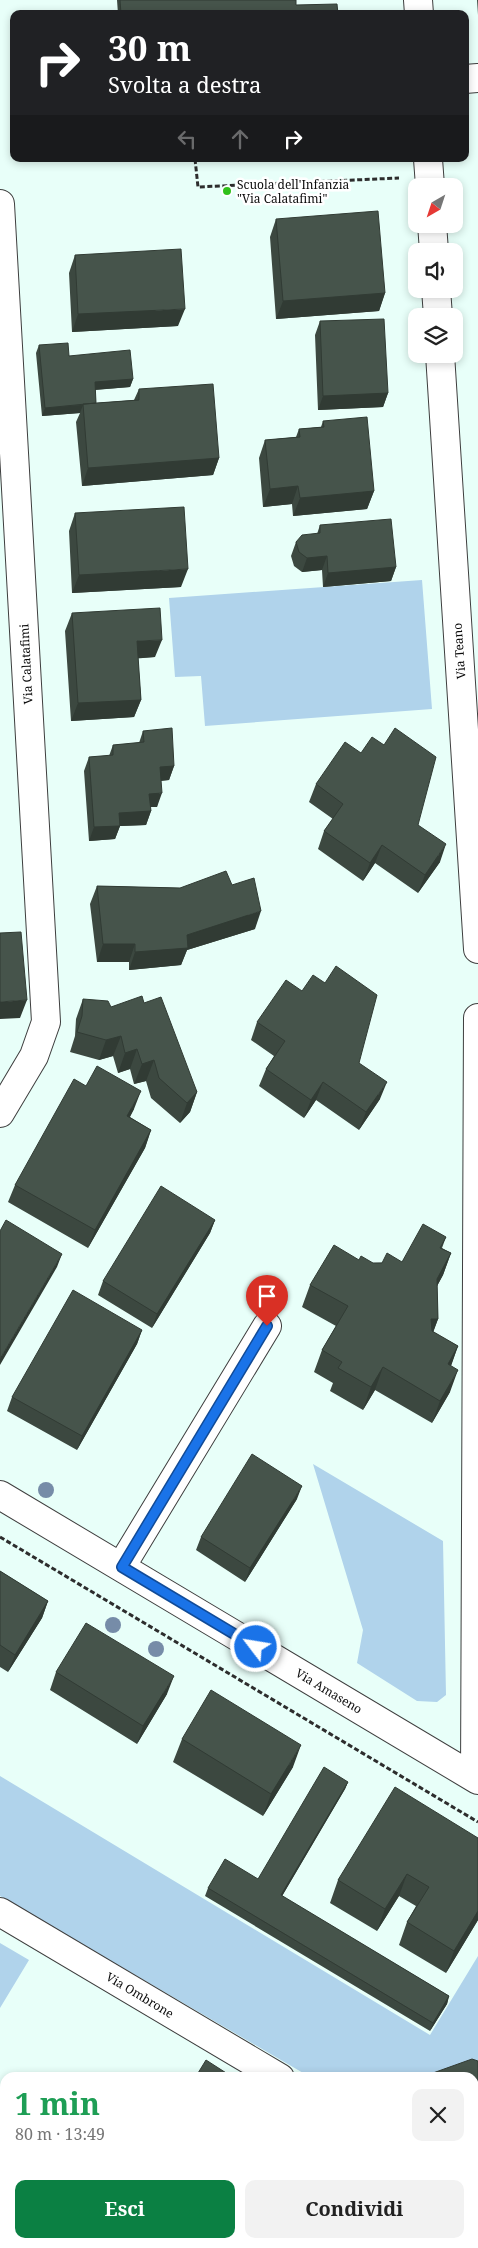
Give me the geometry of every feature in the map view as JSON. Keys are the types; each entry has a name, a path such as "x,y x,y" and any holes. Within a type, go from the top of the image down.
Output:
{"street":[{"path":"428,162 429,178"},
{"name":"Via Calatafimi","path":"0,204 46,1022 34,1056 0,1112"},
{"name":"Via Teano","path":"441,363 478,948"},
{"path":"477,1779 478,1018"},
{"path":"122,1567 267,1326"},
{"name":"Via Amaseno","path":"0,1495 477,1779"},
{"name":"Via Ombrone","path":"0,1912 270,2072"}],"path":[{"path":"195,162 198,187 402,178"},
{"path":"0,1537 478,1822"}],"shaded area":[{"path":"422,580 432,709 205,726 201,676 175,677 169,598"},
{"path":"313,1464 443,1541 446,1695 437,1702 417,1701 357,1663 363,1630"},
{"path":"0,1776 430,2035 478,1956 478,2060 436,2072 301,2072 0,1896"},
{"path":"0,1943 29,1960 0,2008"}],"building":[{"path":"120,0 296,0 296,5 337,4 338,10 121,10"},
{"path":"378,211 385,293 283,301 276,219"},
{"path":"181,249 185,309 78,314 75,255"},
{"path":"384,319 388,393 323,396 320,321"},
{"path":"68,343 69,356 130,350 133,379 95,382 96,403 45,408 39,345"},
{"path":"213,384 219,458 88,468 83,404 139,400 139,389"},
{"path":"367,417 374,491 300,498 298,486 270,489 265,440 300,437 299,429 324,427 323,421"},
{"path":"184,507 188,569 79,575 75,513"},
{"path":"391,519 396,567 328,573 327,556 307,558 299,552 296,542 302,535 320,533 320,525"},
{"path":"160,608 162,640 137,641 141,700 78,703 72,613"},
{"path":"172,728 174,766 160,767 162,793 149,794 151,811 119,813 120,826 94,827 89,757 113,755 113,745 144,742 143,731"},
{"path":"395,728 436,757 418,825 446,844 425,875 382,845 370,863 324,831 343,804 316,784 345,742 361,753 372,737 384,745"},
{"path":"226,871 232,885 254,878 261,911 187,935 188,948 135,952 135,944 103,944 97,886 180,888"},
{"path":"21,932 27,1000 0,1002 0,933"},
{"path":"336,966 377,995 359,1063 387,1082 366,1112 323,1082 311,1100 266,1069 285,1041 257,1022 286,980 302,991 313,975 325,983"},
{"path":"142,996 144,1003 161,997 197,1092 187,1103 159,1078 154,1060 142,1064 137,1049 125,1053 121,1036 106,1040 77,1032 82,1016 83,999 108,1001 111,1007"},
{"path":"97,1066 141,1091 127,1116 151,1130 95,1230 15,1185 74,1079 86,1086"},
{"path":"161,1186 215,1220 157,1314 103,1281"},
{"path":"6,1220 62,1254 0,1359 0,1231"},
{"path":"423,1224 446,1237 440,1248 451,1253 437,1279 438,1319 431,1319 432,1331 458,1346 448,1364 458,1370 440,1401 383,1367 371,1387 338,1368 342,1362 322,1350 348,1306 310,1285 334,1245 359,1260 361,1256 373,1263 382,1263 387,1253 402,1262"},
{"path":"73,1290 142,1330 82,1436 12,1397"},
{"path":"252,1454 302,1486 250,1568 201,1537"},
{"path":"0,1571 48,1601 15,1655 0,1645"},
{"path":"86,1623 174,1676 143,1726 56,1672"},
{"path":"211,1690 301,1745 271,1794 182,1739"},
{"path":"324,1767 348,1782 281,1895 449,1996 433,2023 208,1888 225,1859 258,1879"},
{"path":"395,1787 478,1838 478,1911 454,1951 407,1922 429,1887 407,1874 385,1909 338,1880"},
{"path":"472,2059 478,2061 478,2072 436,2072"},
{"path":"206,2060 225,2072 199,2072"}],"place":[{"name":"Scuola dell'Infanzia \"Via Calatafimi\"","path":"227,191"}],"route":[{"path":"256,1647 122,1567 267,1326"}]}
